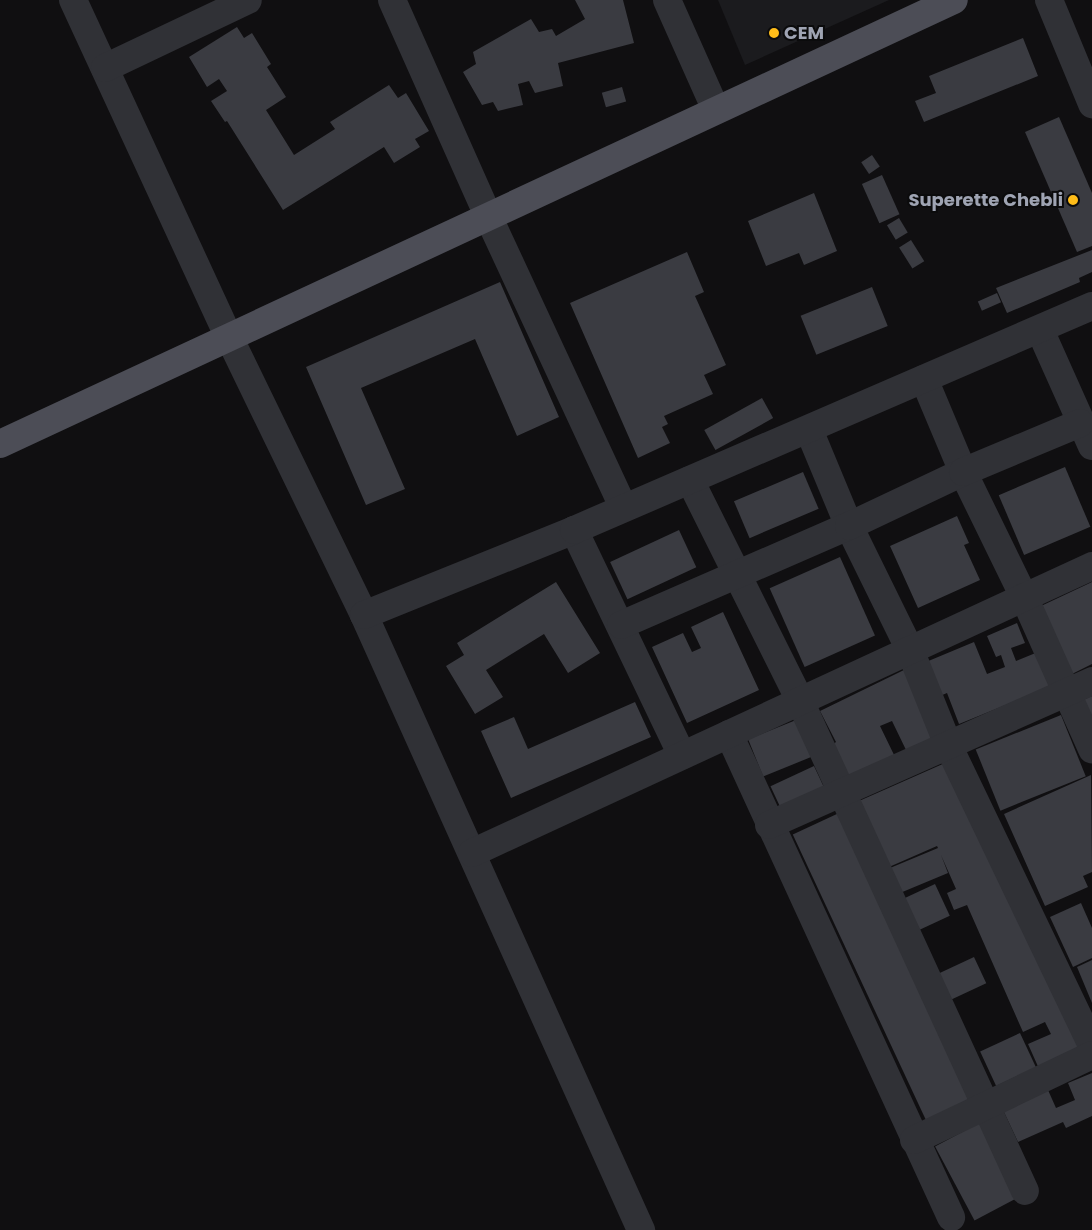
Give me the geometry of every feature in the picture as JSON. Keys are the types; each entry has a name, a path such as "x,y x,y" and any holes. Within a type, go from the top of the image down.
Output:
{"main road":[{"path":"0,444 954,0"}],"street":[{"path":"73,0 229,337 364,615 641,1230"},
{"path":"105,68 248,0"},
{"path":"392,0 489,218 623,507"},
{"path":"667,0 716,110"},
{"path":"1049,0 1092,104"},
{"path":"364,615 574,530 623,507 808,430 1092,306"},
{"path":"621,625 849,526 963,472 1086,435 1040,330"},
{"path":"924,379 963,472 1024,597 1092,749"},
{"path":"808,430 849,526 910,650 949,746 1092,1045"},
{"path":"690,480 800,701 1025,1190"},
{"path":"574,530 682,755"},
{"path":"472,853 1092,566"},
{"path":"769,825 1092,681"},
{"path":"729,734 769,825 951,1217"},
{"path":"914,1140 1092,1054"}],"shaded area":[{"name":"CEM","path":"718,0 889,0 745,65"}],"building":[{"path":"575,0 623,0 634,43 558,63 563,86 535,93 529,81 518,84 523,105 498,111 493,102 482,105 463,72 476,64 473,52 531,19 539,32 552,29 556,36 585,19"},
{"path":"237,27 244,38 252,33 271,64 267,67 286,97 266,110 294,155 335,129 330,122 389,85 398,98 406,93 429,131 415,139 420,147 394,163 384,147 283,210 227,121 225,122 211,101 227,91 219,79 207,87 189,57"},
{"path":"1023,38 1038,76 924,122 915,101 936,93 929,76"},
{"path":"622,87 626,101 606,107 602,93"},
{"path":"1059,117 1092,193 1092,246 1077,252 1025,132"},
{"path":"872,155 880,167 869,174 861,162"},
{"path":"882,175 899,214 879,223 862,184"},
{"path":"814,193 837,251 804,265 799,253 766,266 748,221"},
{"path":"899,218 908,233 896,240 887,225"},
{"path":"911,240 924,261 912,269 899,247"},
{"path":"1092,250 1092,272 1079,278 1080,282 1007,313 996,288"},
{"path":"687,252 704,292 695,296 726,365 704,375 713,394 664,416 668,424 662,427 670,443 638,458 570,303"},
{"path":"500,282 559,417 517,436 475,339 361,388 405,489 366,505 306,367"},
{"path":"872,287 888,326 816,355 801,316"},
{"path":"997,293 1001,302 982,311 978,302"},
{"path":"762,398 773,418 715,450 704,430"},
{"path":"1065,467 1090,527 1024,555 999,495"},
{"path":"803,472 819,509 750,538 734,501"},
{"path":"957,516 969,543 964,545 980,580 918,608 890,546"},
{"path":"679,530 696,567 627,599 610,562"},
{"path":"840,557 875,636 805,667 770,588"},
{"path":"556,582 600,653 568,673 544,634 486,670 503,697 475,714 446,666 464,655 457,643"},
{"path":"1092,582 1092,664 1072,674 1041,606"},
{"path":"723,612 759,690 687,723 652,647 683,633 692,652 701,648 691,627"},
{"path":"1017,623 1025,643 1011,648 1016,661 1038,652 1052,686 959,724 947,693 940,696 926,662 974,642 987,674 1005,667 1001,655 996,657 987,636"},
{"path":"906,669 939,736 907,752 892,721 880,726 897,761 852,784 832,745 836,742 820,711"},
{"path":"1092,696 1092,721 1083,700"},
{"path":"635,702 651,737 511,798 481,731 514,717 528,749"},
{"path":"1061,715 1086,776 1000,811 976,749"},
{"path":"801,718 816,755 763,776 748,739"},
{"path":"954,759 1084,1052 1040,1071 1028,1044 1051,1034 1045,1022 1023,1032 967,905 954,910 947,893 956,889 941,855 948,873 900,893 890,868 938,848 937,846 889,867 859,801"},
{"path":"814,766 825,790 781,810 770,786"},
{"path":"1091,775 1092,872 1083,876 1088,887 1045,906 1004,814"},
{"path":"839,813 972,1098 926,1120 793,835"},
{"path":"935,884 950,916 918,931 903,899"},
{"path":"1081,903 1092,928 1092,958 1073,967 1050,917"},
{"path":"974,957 986,983 951,1000 939,973"},
{"path":"1092,960 1092,1003 1077,967"},
{"path":"1020,1033 1036,1067 996,1086 980,1052"},
{"path":"1092,1073 1092,1116 1066,1128 1063,1122 1018,1142 1003,1110 1048,1090 1056,1108 1075,1100 1068,1083"},
{"path":"981,1122 1020,1196 975,1221 935,1146"}],"place":[{"name":"CEM","path":"774,33"},
{"name":"Superette Chebli","path":"1073,200"}]}
